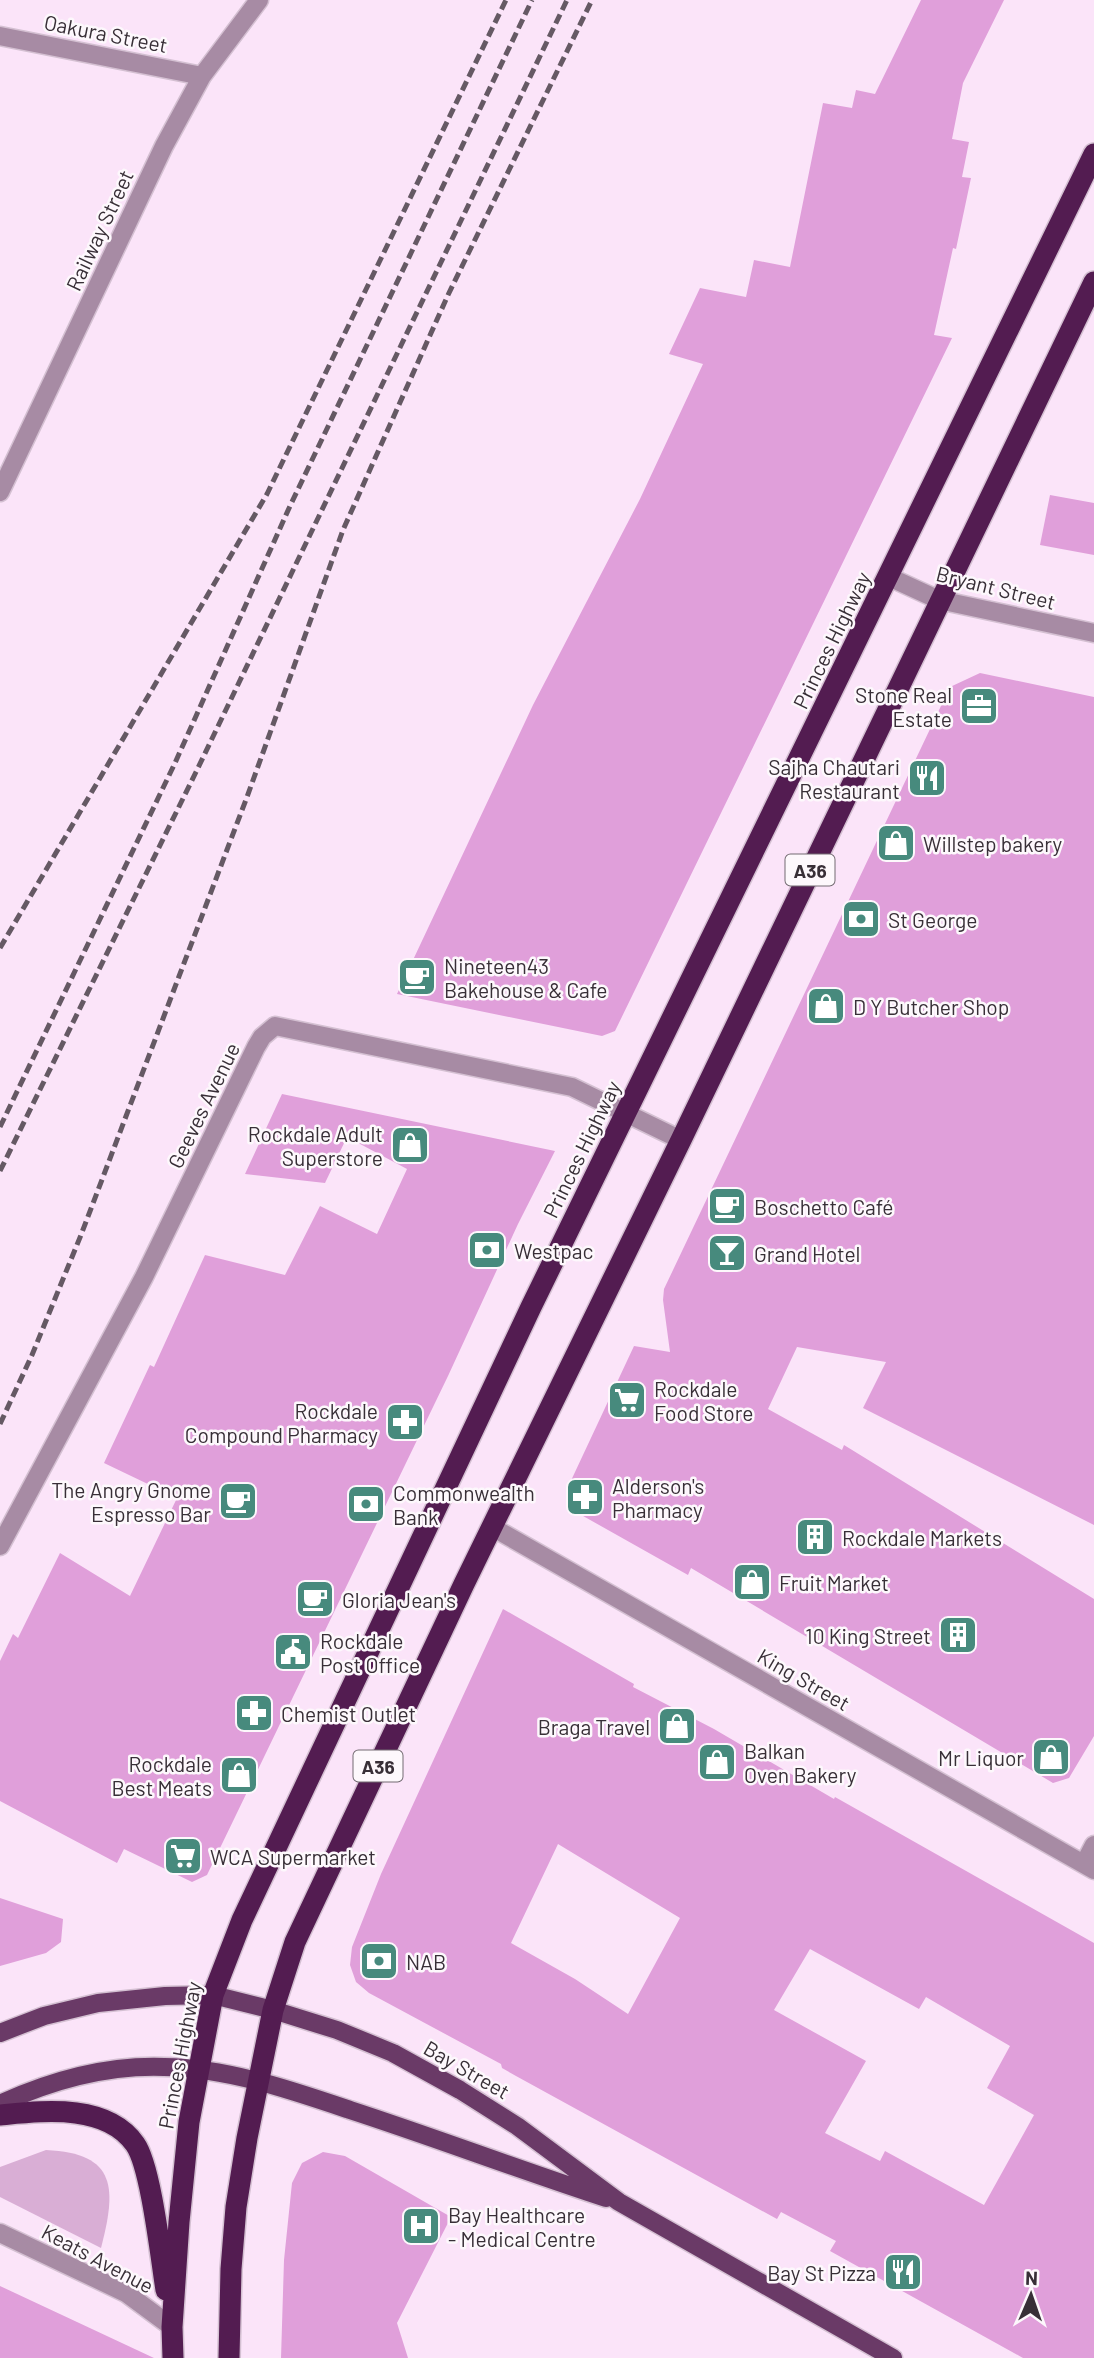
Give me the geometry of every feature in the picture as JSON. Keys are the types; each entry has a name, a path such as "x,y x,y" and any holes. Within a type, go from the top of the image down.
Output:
{"highway":[{"name":"Princes Highway","path":"173,2358 172,2327 186,2142 213,1995 242,1920 531,1307 1094,153"},
{"name":"A36","path":"229,2358 236,2207 257,2082 273,2010 295,1942 492,1527 1094,282"},
{"path":"0,2115 44,2110 86,2115 122,2130 136,2144 145,2164 172,2327"}],"main road":[{"name":"Bay Street","path":"0,2034 44,2017 107,2001 213,1995 337,2030 393,2053 449,2084 517,2126 620,2202 893,2358"},
{"name":"Bay Street","path":"0,2104 27,2092 80,2076 131,2068 198,2069 257,2082 422,2134 493,2161 620,2202"}],"street":[{"name":"Railway Street","path":"0,492 164,146 202,76 259,0"},
{"name":"Oakura Street","path":"0,36 202,76"},
{"name":"Bryant Street","path":"889,577 939,600 1094,633"},
{"name":"Geeves Avenue","path":"0,1546 119,1326 256,1047 267,1031 275,1026 572,1087 681,1139"},
{"name":"King Street","path":"492,1527 1089,1867"},
{"path":"1089,1867 1094,1845"},
{"name":"Keats Avenue","path":"0,2233 126,2293 172,2327"}],"shaded area":[{"path":"46,2150 87,2158 99,2167 106,2178 109,2209 101,2248 0,2197 0,2167"}],"building":[{"path":"921,0 1004,0 963,83 952,139 969,142 962,177 971,178 934,335 952,338 615,1031 602,1036 397,994 533,705 640,499 703,364 669,354 700,288 746,297 754,260 790,267 823,103 852,108 856,90 875,94"},
{"path":"1050,495 1094,503 1094,555 1040,545"},
{"path":"980,673 1094,697 1094,1525 863,1408 886,1362 797,1347 768,1409 842,1450 844,1445 1094,1599 1094,1736 1069,1778 1053,1783 691,1568 688,1575 576,1512 568,1487 634,1346 670,1352 664,1289 950,687"},
{"path":"282,1094 555,1151 207,1875 192,1882 124,1849 117,1863 0,1801 0,1661 13,1634 18,1638 60,1553 130,1596 177,1498 104,1463 150,1365 154,1367 205,1255 285,1275 320,1206 377,1234 407,1169 347,1137 325,1183 245,1174"},
{"path":"503,1609 634,1684 633,1687 714,1729 834,1799 835,1797 1094,1943 1094,2358 1023,2358 830,2251 836,2241 781,2212 777,2219 369,1993 356,1982 350,1965 352,1947 381,1874","holes":["558,1844 680,1918 628,2014 575,1979 511,1943","810,1949 919,2009 926,1997 1010,2046 987,2088 1034,2115 984,2205 885,2151 880,2161 825,2133 866,2061 774,2010"]},
{"path":"0,1898 63,1919 61,1942 46,1953 0,1966"},
{"path":"323,2152 345,2156 451,2217 397,2323 408,2358 281,2358 284,2260 292,2183 302,2163"},
{"path":"0,2286 154,2358 0,2358"}],"railway":[{"path":"0,948 267,494 506,0"},
{"path":"0,1127 175,763 290,506 532,0"},
{"path":"0,1171 196,772 567,0"},
{"path":"0,1424 32,1355 81,1235 247,797 343,530 448,295 592,0"}],"place":[{"name":"Stone Real Estate","path":"979,706"},
{"name":"Sajha Chautari Restaurant","path":"927,778"},
{"name":"Willstep bakery","path":"896,843"},
{"name":"St George","path":"861,919"},
{"name":"Nineteen43 Bakehouse & Cafe","path":"417,977"},
{"name":"D Y Butcher Shop","path":"826,1006"},
{"name":"Rockdale Adult Superstore","path":"410,1145"},
{"name":"Boschetto Café","path":"727,1206"},
{"name":"Westpac","path":"487,1250"},
{"name":"Grand Hotel","path":"727,1253"},
{"name":"Rockdale Food Store","path":"627,1400"},
{"name":"Rockdale Compound Pharmacy","path":"405,1422"},
{"name":"Alderson's Pharmacy","path":"585,1497"},
{"name":"The Angry Gnome Espresso Bar","path":"238,1501"},
{"name":"Commonwealth Bank","path":"366,1504"},
{"name":"Rockdale Markets","path":"815,1537"},
{"name":"Fruit Market","path":"752,1582"},
{"name":"Gloria Jean's","path":"315,1599"},
{"name":"10 King Street","path":"958,1635"},
{"name":"Rockdale Post Office","path":"293,1652"},
{"name":"Chemist Outlet","path":"254,1713"},
{"name":"Braga Travel","path":"677,1726"},
{"name":"Mr Liquor","path":"1051,1757"},
{"name":"Balkan Oven Bakery","path":"717,1762"},
{"name":"Rockdale Best Meats","path":"239,1775"},
{"name":"WCA Supermarket","path":"183,1856"},
{"name":"NAB","path":"379,1961"},
{"name":"Bay Healthcare - Medical Centre","path":"421,2226"},
{"name":"Bay St Pizza","path":"903,2272"}]}
